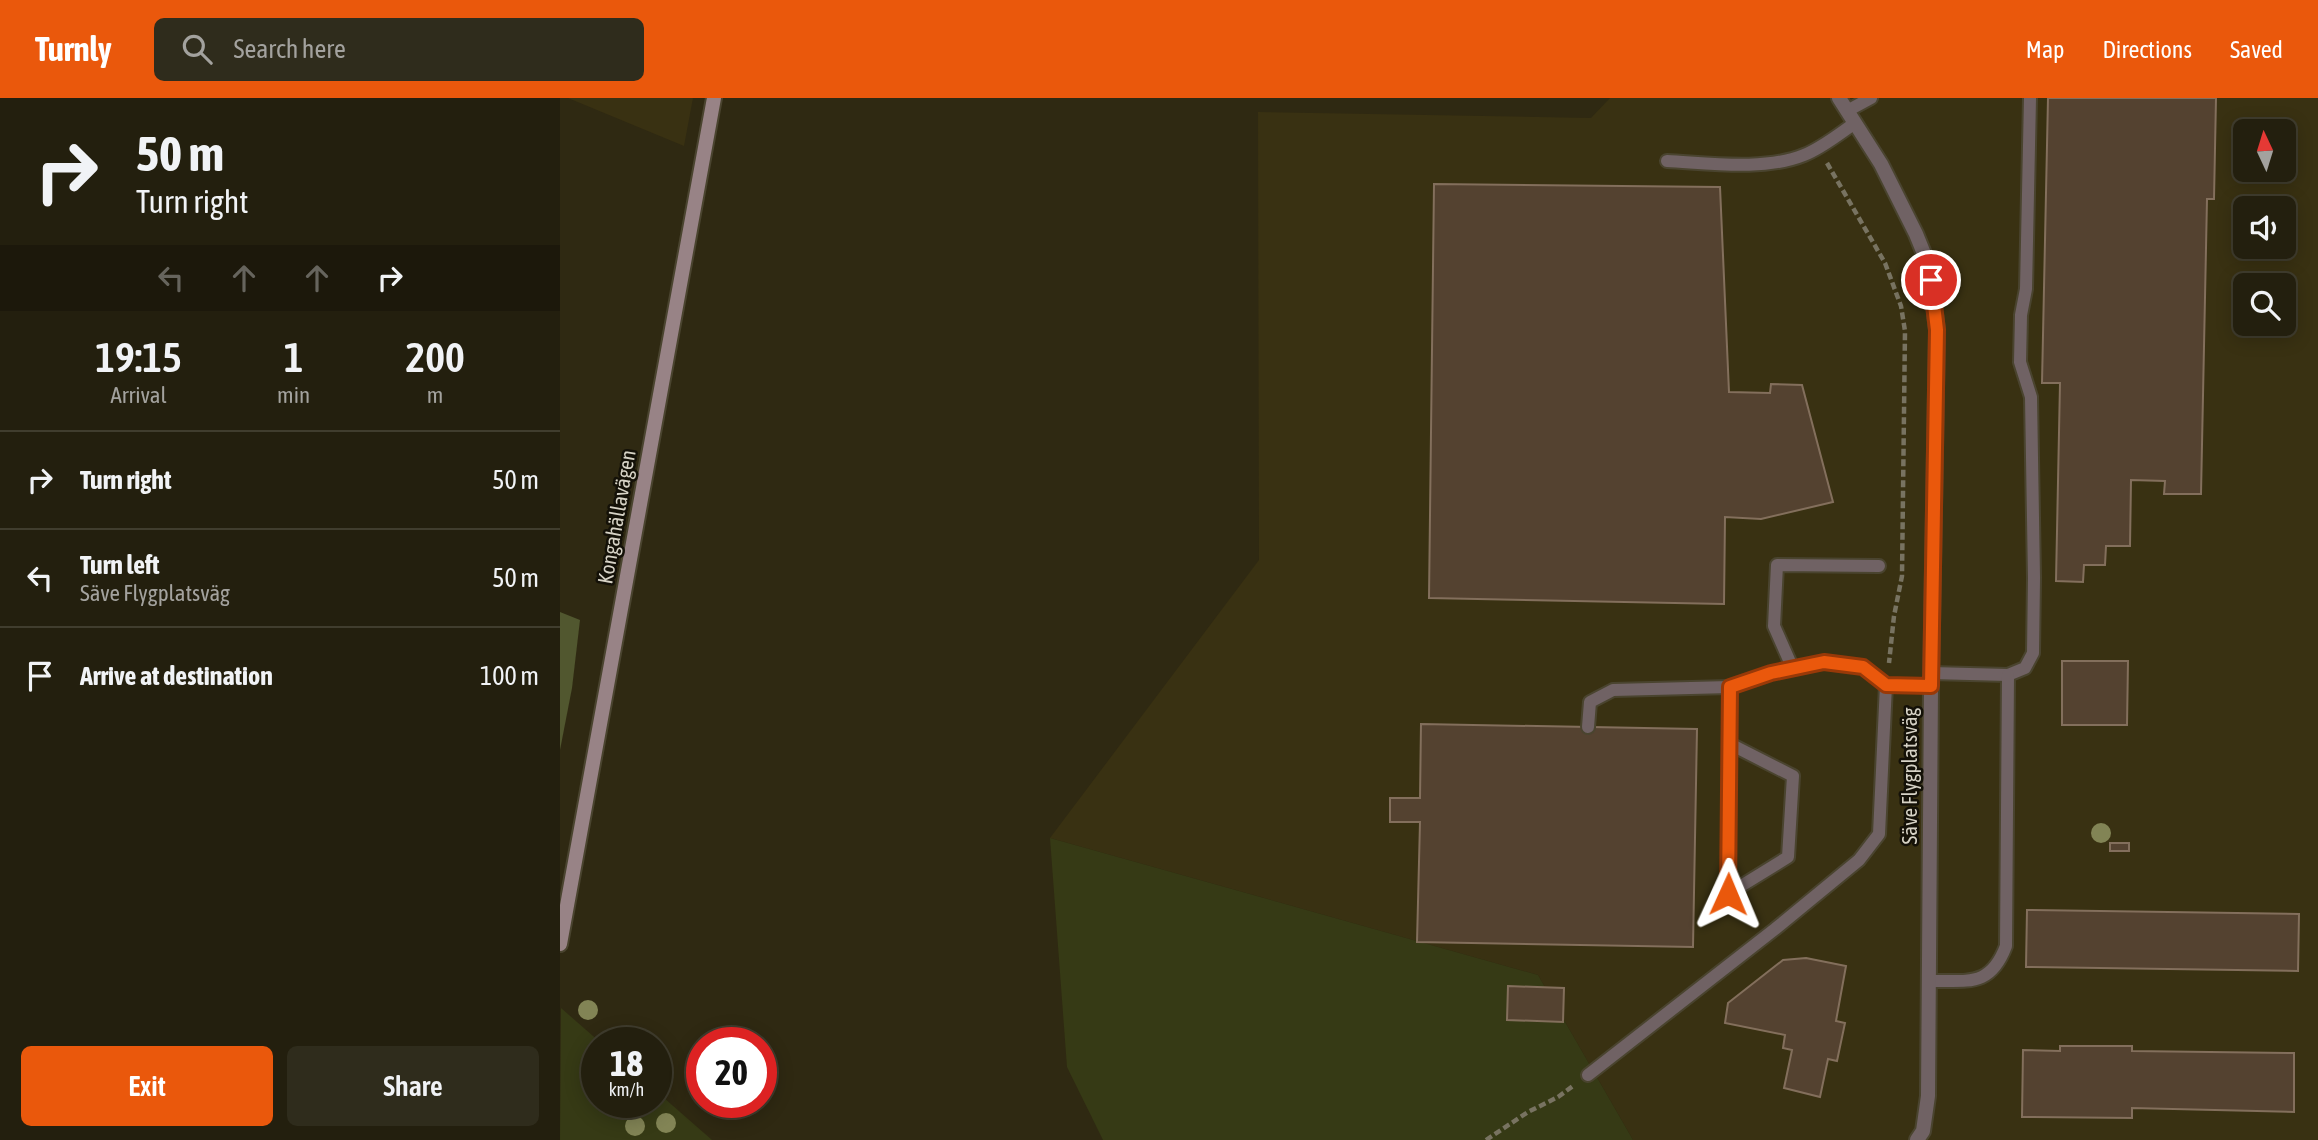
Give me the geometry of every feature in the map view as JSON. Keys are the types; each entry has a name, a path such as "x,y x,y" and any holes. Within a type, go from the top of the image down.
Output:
{"street":[{"name":"Kongahällavägen","path":"560,944 714,98"},
{"name":"Säve Flygplatsväg","path":"1847,111 1881,164 1916,234 1929,266 1937,330 1927,1113 1923,1131 1917,1140"}],"lane":[{"path":"1667,161 1741,164 1777,161 1804,155 1820,146 1847,111 1871,98"},
{"path":"1588,727 1590,702 1613,690 1730,687 1771,673 1824,662 1863,667 1886,685 1931,679 2008,675 2025,668 2033,653 2034,578 2031,397 2020,362 2021,315 2026,289 2030,98"},
{"path":"1793,669 1774,626 1777,565 1879,566"},
{"path":"1930,981 1979,979 1988,975 2000,963 2006,946 2008,675"},
{"path":"1588,1075 1859,860 1879,834 1886,685"},
{"path":"1730,687 1728,894 1788,857 1793,776 1730,744"}],"path":[{"path":"1820,146 1829,168 1885,263 1901,306 1905,331 1902,576 1894,616 1886,685"},
{"path":"1486,1140 1528,1112 1558,1097 1588,1075"}],"shaded area":[{"path":"568,98 693,98 684,146"},
{"path":"1610,98 2318,98 2318,1140 1633,1140 1538,975 1050,838 1259,560 1258,112 1591,118"}],"green space":[{"path":"560,612 580,620 572,688 560,750"},
{"path":"1050,838 1538,975 1633,1140 1103,1140 1067,1067"},
{"path":"561,1008 583,1027 581,1118 672,1118 672,1105 712,1140 560,1140"}],"building":[{"path":"2048,98 2216,98 2214,199 2207,199 2201,494 2164,494 2165,481 2131,480 2130,546 2106,546 2105,565 2084,565 2083,582 2056,581 2060,383 2042,383"},
{"path":"1434,184 1720,187 1729,392 1770,393 1771,384 1802,385 1833,502 1761,519 1725,517 1724,604 1429,598"},
{"path":"2062,661 2128,661 2127,725 2062,725"},
{"path":"1421,724 1697,729 1693,947 1417,942 1420,822 1390,822 1390,798 1420,798"},
{"path":"2110,843 2129,843 2129,851 2110,851"},
{"path":"2027,910 2299,914 2298,971 2026,967"},
{"path":"1806,958 1846,966 1836,1021 1845,1023 1837,1061 1828,1059 1820,1097 1784,1088 1792,1050 1783,1048 1785,1035 1725,1023 1728,1003 1783,960"},
{"path":"1508,986 1564,988 1563,1022 1507,1020"},
{"path":"2060,1046 2132,1046 2132,1051 2294,1053 2294,1112 2132,1108 2132,1118 2022,1117 2023,1050 2060,1051"}],"route":[{"path":"1728,894 1730,687 1771,673 1824,662 1863,667 1886,685 1931,686 1937,330 1931,280"}]}
